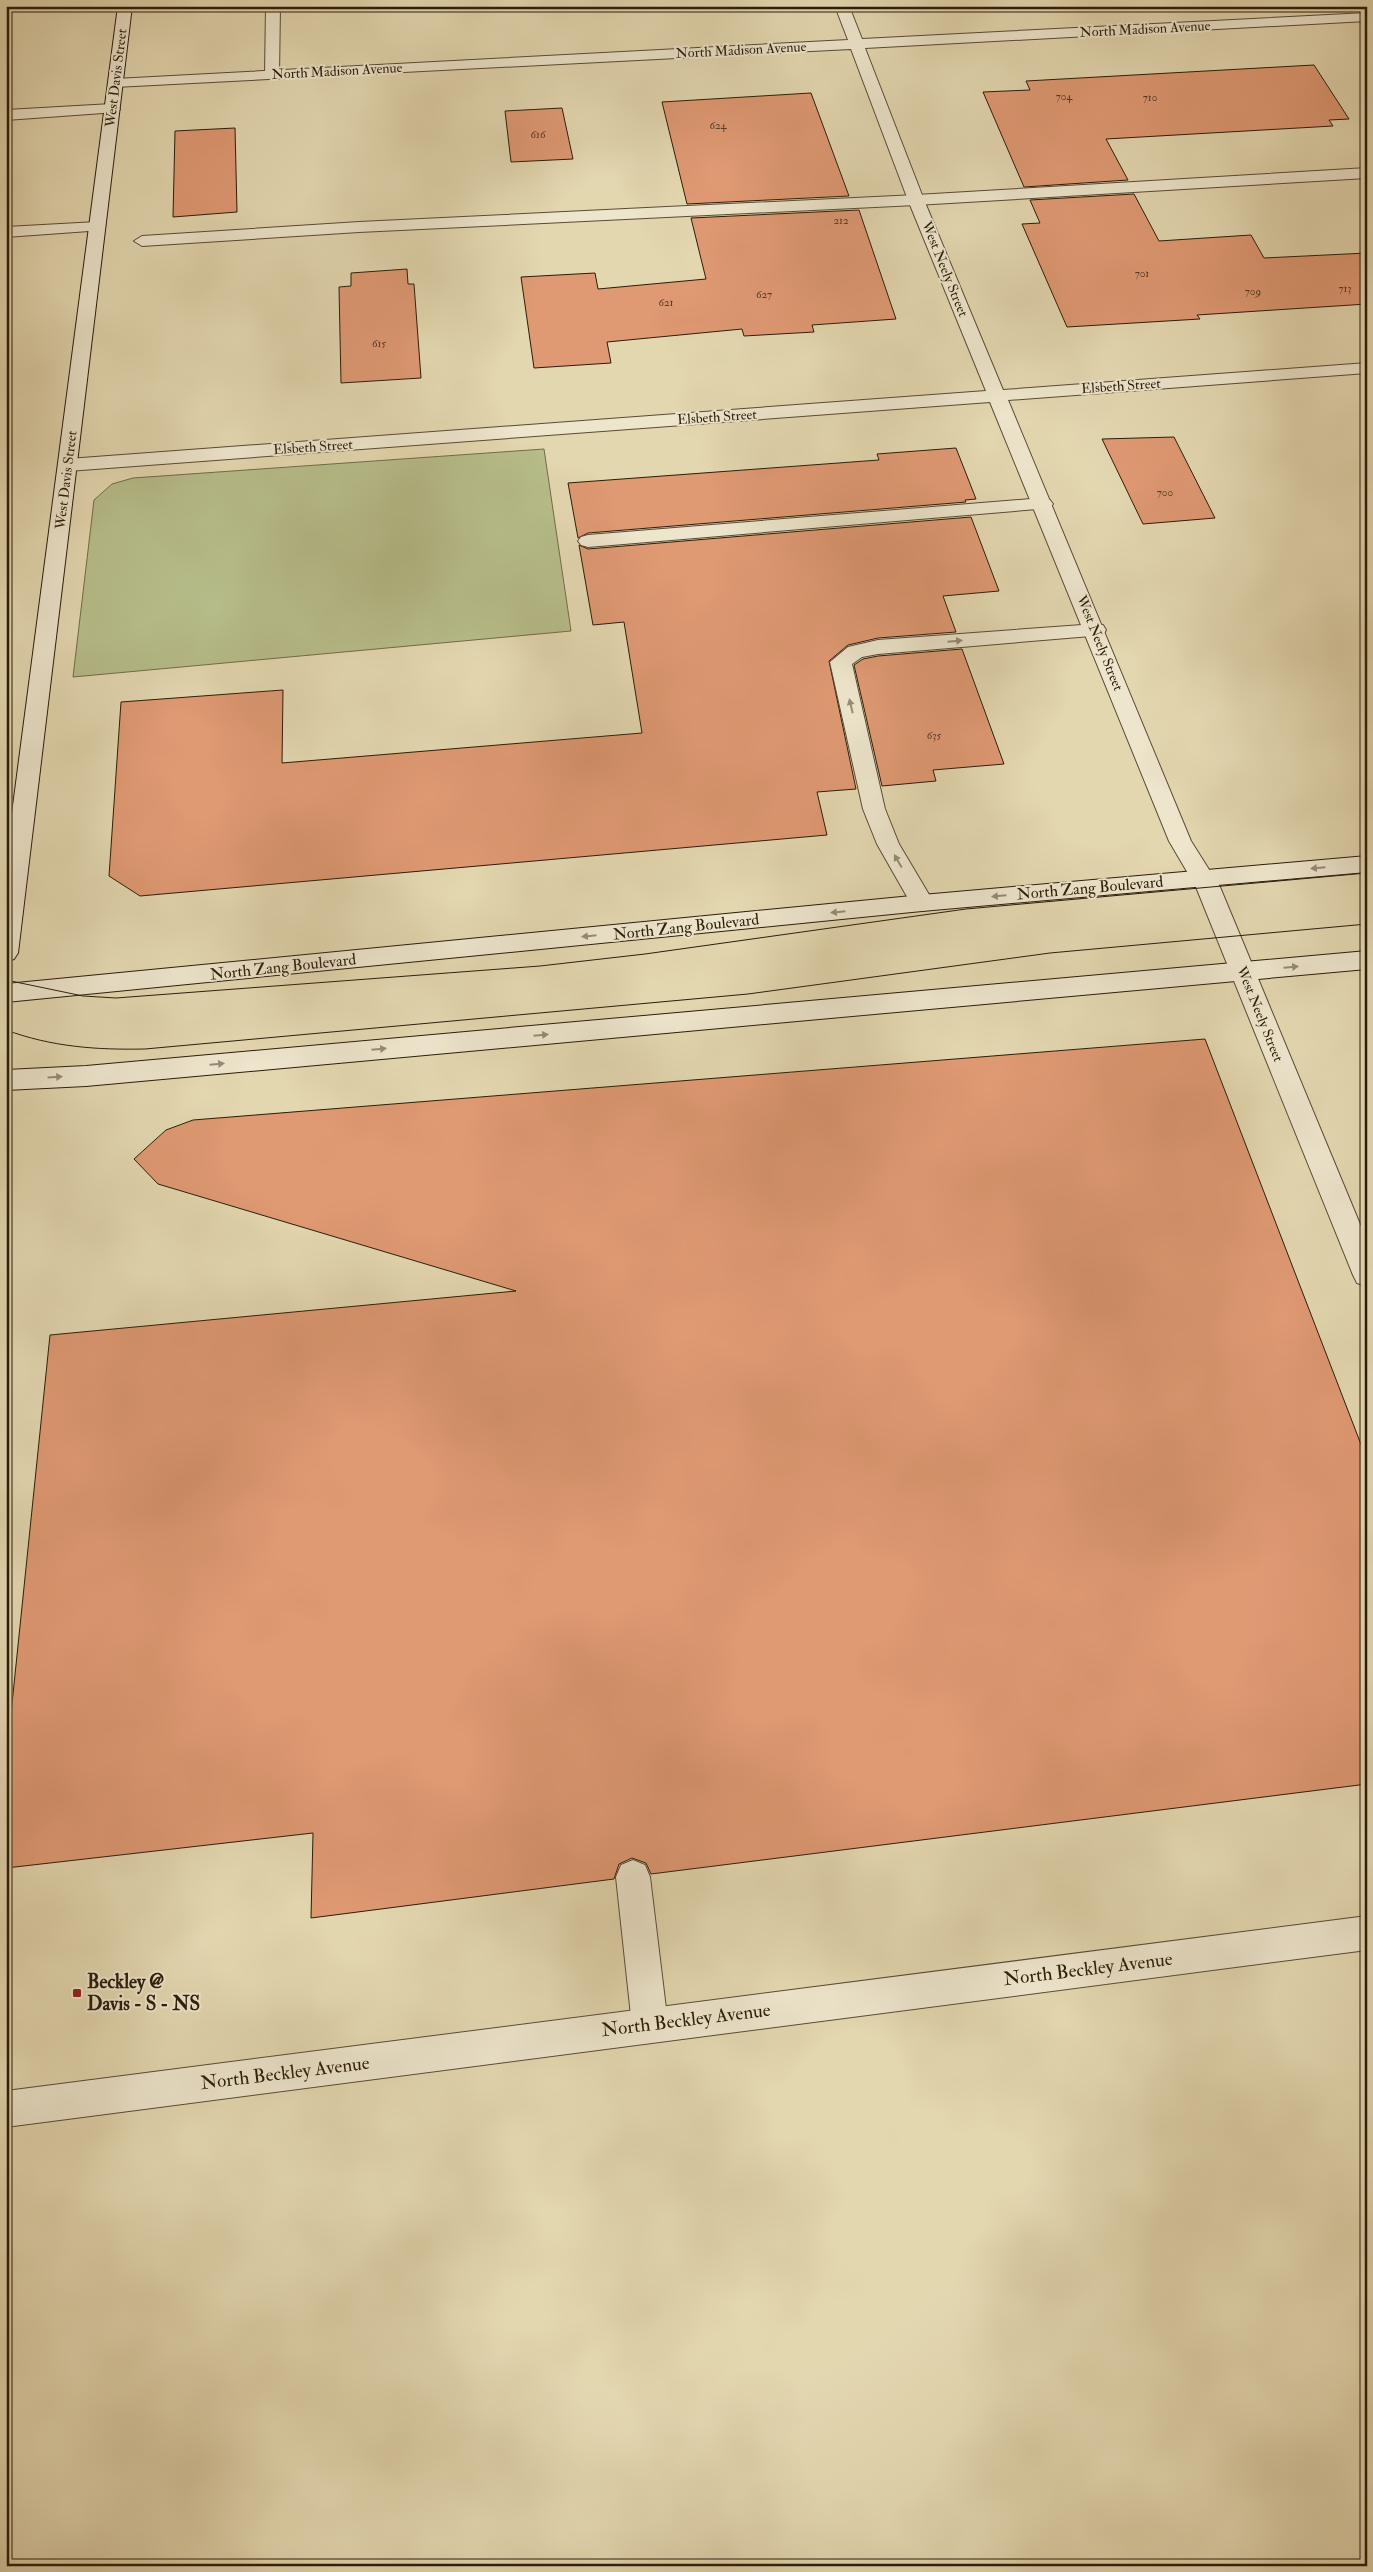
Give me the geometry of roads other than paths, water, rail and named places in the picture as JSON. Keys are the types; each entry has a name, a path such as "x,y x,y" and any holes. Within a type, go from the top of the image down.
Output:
{"street":[{"name":"West Davis Street","path":"6,953 125,6"},
{"path":"272,75 273,6"},
{"name":"West Neely Street","path":"842,6 916,200 1096,630 1180,841 1204,878 1367,1275"},
{"name":"North Madison Avenue","path":"115,83 1367,17"},
{"path":"6,115 112,108"},
{"path":"142,241 358,227 916,200 1367,173"},
{"path":"6,232 98,227"},
{"name":"Elsbeth Street","path":"68,466 1367,368"},
{"path":"588,541 1043,504"},
{"path":"922,903 888,844 874,809 841,662 855,652 878,647 1096,630"},
{"name":"North Zang Boulevard","path":"6,993 922,903 1367,864"},
{"path":"6,1080 86,1076 1367,960"},
{"path":"633,1877 650,2025"},
{"name":"North Beckley Avenue","path":"6,2109 1367,1933"}],"tram line":[{"path":"6,980 83,996 116,998 540,966 645,954 966,909 1367,873"},
{"path":"6,1030 58,1044 110,1049 145,1049 748,994 1050,953 1367,924"}],"place":[{"name":"Beckley @ Davis - S - NS","path":"77,1993"}]}
